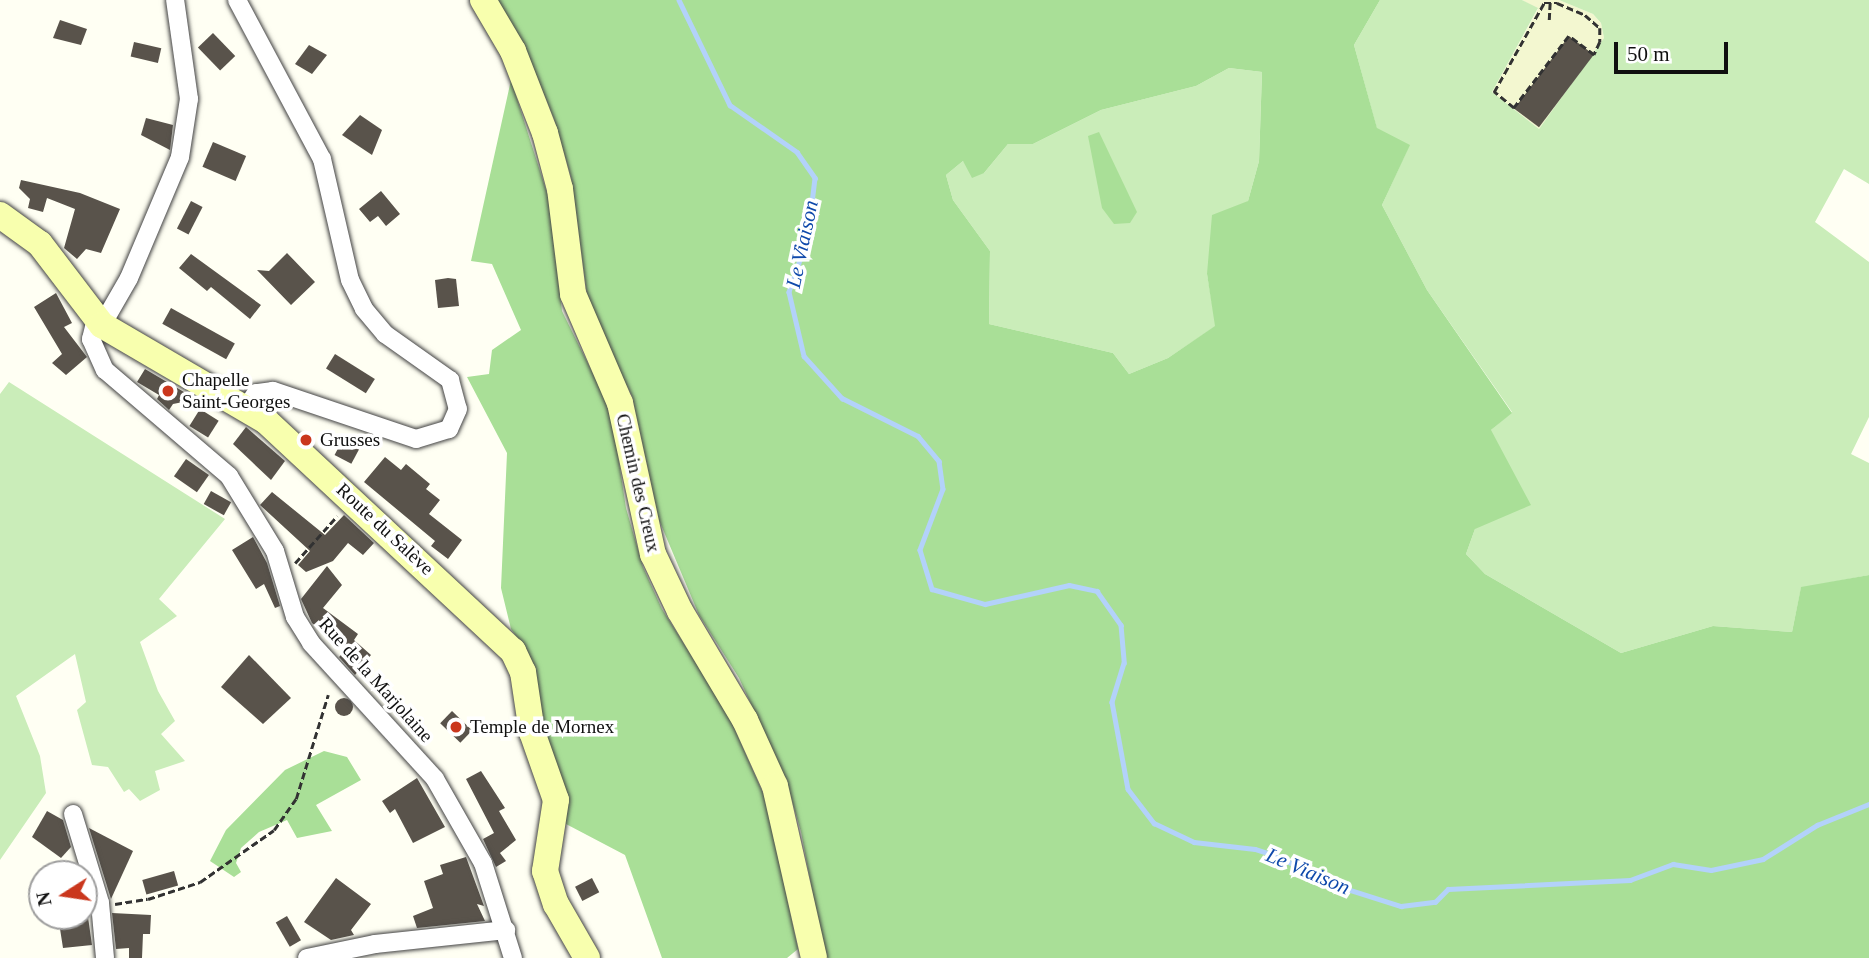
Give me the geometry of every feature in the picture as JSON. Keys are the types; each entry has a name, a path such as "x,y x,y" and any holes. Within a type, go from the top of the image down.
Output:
{"street":[{"path":"99,322 130,278 180,157 189,99 174,0"},
{"path":"237,0 322,159 350,280 364,309 385,334 450,380 458,409 449,429 416,439 273,391 256,393 247,407"},
{"name":"Chemin des Creux","path":"483,0 513,51 545,133 560,189 573,294 620,403 653,554 680,611 745,720 775,786 790,832 814,958"},
{"name":"Route du Salève","path":"0,215 40,244 99,322 247,407 490,626 519,661 532,732 557,809 545,871 556,905 587,958"},
{"name":"Rue de la Marjolaine","path":"99,322 91,339 105,370 229,477 268,537 295,617 315,649 435,779 484,863 513,958"},
{"path":"73,814 100,903 105,958"},
{"path":"307,958 375,944 506,930"}],"path":[{"path":"1550,1 1596,23 1600,42 1594,55 1569,36 1514,108 1494,92 1544,3 1550,1"},
{"path":"1549,20 1550,1"},
{"path":"283,576 352,499"},
{"path":"115,904 148,900 200,883 274,830 296,799 328,695"}],"green space":[{"path":"497,0 1380,0 1354,45 1377,128 1410,145 1382,205 1427,290 1512,413 1491,430 1531,505 1475,529 1466,554 1485,574 1621,653 1713,626 1792,632 1801,587 1869,575 1869,958 825,958 801,832 786,780 739,678 699,615 659,520 632,396 597,327 587,294 571,177 554,119 534,70","holes":["1229,68 1262,72 1259,161 1248,201 1212,215 1207,274 1215,326 1168,358 1129,374 1113,353 989,324 990,251 953,200 946,175 963,161 972,178 984,173 1008,144 1033,144 1101,110 1196,86"]},
{"path":"1380,0 1522,0 1538,8 1492,92 1539,129 1604,38 1601,23 1593,14 1559,0 1869,0 1869,184 1844,169 1815,222 1869,262 1869,417 1851,454 1869,463 1869,575 1801,588 1792,632 1713,626 1621,653 1485,574 1466,554 1475,529 1491,430 1512,412 1427,290 1382,205 1409,146 1377,129 1354,45"},
{"path":"1522,0 1559,0 1593,14 1601,23 1604,38 1539,129 1492,92 1538,9"},
{"path":"1229,68 1262,72 1259,161 1248,201 1207,274 1216,326 1168,358 1129,374 1113,353 989,324 990,251 953,200 946,175 963,161 984,173 1008,144 1033,144 1101,110 1196,86"},
{"path":"511,80 548,196 562,311 604,396 614,429 626,508 643,567 662,609 728,714 766,800 798,949 787,958 662,958 625,855 566,824 563,782 546,747 528,653 511,629 501,588 507,453 467,377 489,374 492,350 521,330 492,264 471,261"},
{"path":"1099,132 1137,212 1130,223 1114,224 1102,208 1088,136"},
{"path":"9,382 225,519 159,599 177,616 140,642 158,691 175,721 161,734 185,761 155,771 160,790 140,801 129,789 124,792 108,767 92,765 77,710 86,702 75,654 16,696 40,756 46,793 0,860 0,394"},
{"path":"324,751 347,757 361,780 316,805 332,831 297,838 287,820 259,832 241,848 236,863 241,872 234,877 210,861 226,830 285,770"}],"building":[{"path":"60,20 87,29 81,45 53,38"},
{"path":"213,33 235,56 220,71 198,48"},
{"path":"1569,36 1594,55 1539,127 1514,109"},
{"path":"134,42 161,48 158,63 131,57"},
{"path":"309,45 327,55 312,74 295,64"},
{"path":"360,115 382,130 372,155 342,135"},
{"path":"146,118 173,125 170,150 141,135"},
{"path":"213,142 246,156 236,181 202,167"},
{"path":"21,180 80,193 120,209 101,253 86,249 77,259 64,248 75,209 47,198 43,212 28,208 30,199 19,188"},
{"path":"381,191 400,214 386,226 378,216 370,222 359,209"},
{"path":"191,201 203,207 189,235 177,229"},
{"path":"287,253 315,282 291,305 257,270 269,271"},
{"path":"191,254 261,305 250,319 211,287 207,291 179,268"},
{"path":"456,279 459,306 438,308 435,280"},
{"path":"56,293 72,323 64,327 87,357 66,375 52,363 62,354 34,307"},
{"path":"171,308 235,343 226,359 162,324"},
{"path":"335,354 375,379 366,393 326,368"},
{"name":"Chapelle Saint-Georges","path":"145,369 184,392 188,401 173,404 169,410 157,399 159,395 137,382"},
{"path":"200,409 219,421 208,438 189,426"},
{"path":"246,427 285,461 271,480 233,444"},
{"path":"343,439 360,448 351,464 335,455"},
{"path":"385,457 401,470 406,464 430,484 426,489 440,500 429,514 462,540 448,559 431,546 435,541 364,482"},
{"path":"186,459 209,475 197,492 174,476"},
{"path":"211,491 231,502 224,515 204,504"},
{"path":"272,492 325,535 344,515 374,543 363,555 348,543 333,561 306,572 298,565 310,551 260,505"},
{"path":"253,537 267,563 280,606 275,608 264,584 256,589 232,550"},
{"path":"327,566 342,585 323,608 358,634 354,640 371,655 355,675 339,657 346,650 312,623 301,599"},
{"path":"249,655 291,698 263,724 221,687"},
{"path":"340,698 348,698 353,707 351,714 340,716 335,711 335,703"},
{"name":"Temple de Mornex","path":"452,711 472,730 460,743 440,723"},
{"path":"481,771 505,808 499,811 516,840 500,853 506,861 496,867 483,839 494,833 466,779"},
{"path":"417,778 445,827 413,843 395,809 390,813 382,801"},
{"path":"47,811 63,820 71,847 61,858 32,837"},
{"path":"89,828 133,851 111,899"},
{"path":"466,857 484,906 477,904 485,921 417,928 413,916 433,908 424,881 443,874 440,865"},
{"path":"174,871 178,885 146,895 142,880"},
{"path":"336,878 371,904 351,930 354,935 331,940 304,922"},
{"path":"592,878 599,892 582,901 575,887"},
{"path":"112,913 151,915 150,934 143,934 142,958 129,958 129,948 116,949"},
{"path":"287,916 301,940 290,947 276,922"},
{"path":"60,930 90,930 92,945 63,948"}],"waterway":[{"name":"Le Viaison","path":"679,0 730,105 797,152 815,178 808,237 789,292 804,356 842,398 918,436 939,461 943,489 920,550 932,589 985,604 1069,585 1097,591 1121,625 1124,663 1112,702 1128,789 1154,823 1194,842 1255,849 1280,857 1328,883 1401,906 1435,902 1448,889 1630,880 1673,864 1711,870 1763,859 1817,825 1869,804"}],"place":[{"name":"Chapelle Saint-Georges","path":"168,391"},
{"name":"Grusses","path":"306,440"},
{"name":"Temple de Mornex","path":"456,727"}]}
